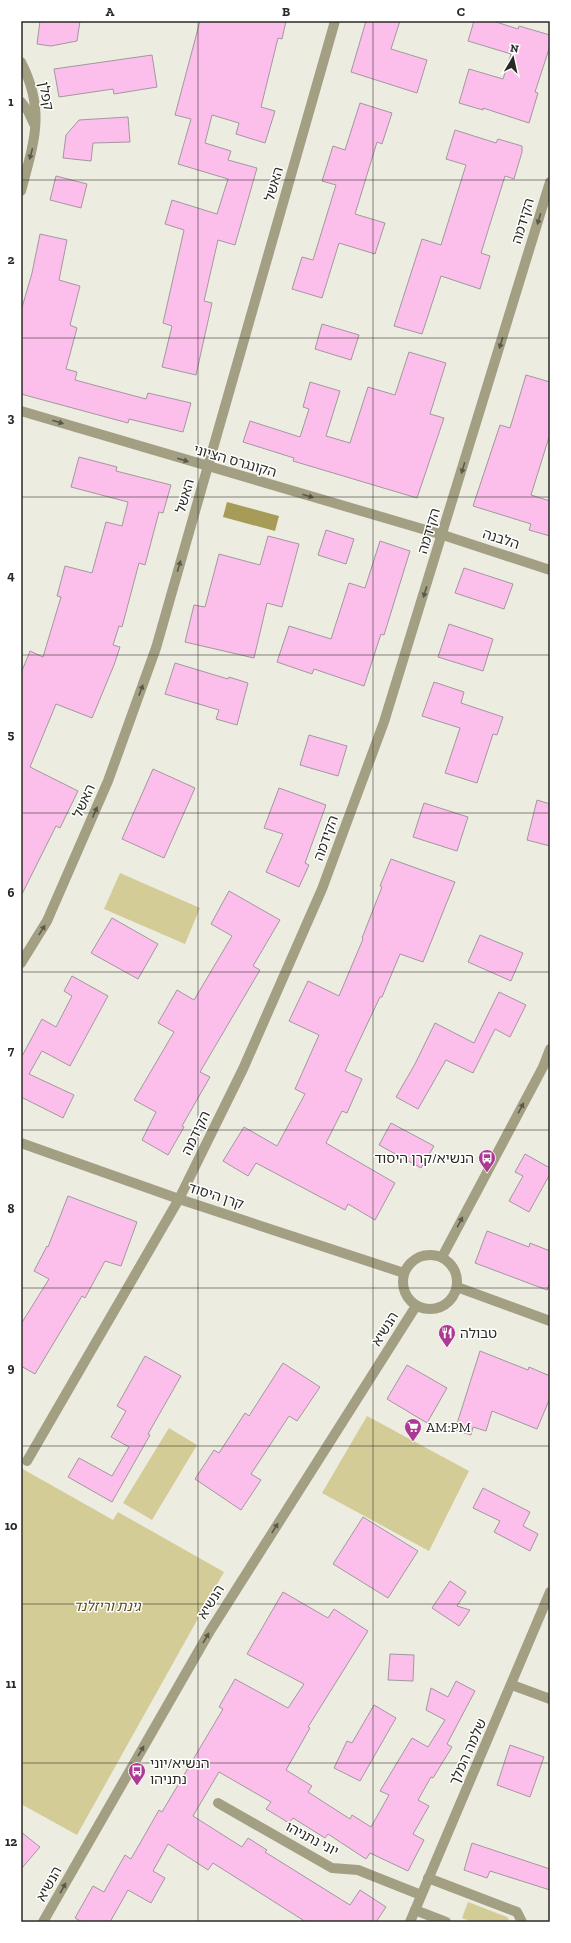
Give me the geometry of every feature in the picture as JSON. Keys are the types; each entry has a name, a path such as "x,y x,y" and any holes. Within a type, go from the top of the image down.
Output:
{"street":[{"name":"האשל","path":"21,963 47,921 108,781 156,648 335,21"},
{"name":"קפלן","path":"21,62 27,74 34,98 37,118 35,136 21,191"},
{"name":"קפלן","path":"21,102 28,110 33,121 35,136"},
{"name":"הקידמה","path":"27,1461 179,1199 243,1069 322,889 384,722 550,182"},
{"name":"הקונגרס הציוני","path":"21,411 442,535"},
{"name":"הלבנה","path":"442,535 550,570"},
{"path":"442,1257 543,1066 550,1049"},
{"name":"קרן היסוד","path":"21,1143 179,1199 404,1273"},
{"path":"432,1254 442,1257 449,1261 458,1278 457,1288 451,1300 444,1306 430,1309 416,1306 409,1300 404,1292 402,1283 404,1273 414,1259 423,1255 432,1254"},
{"path":"457,1288 550,1321"},
{"name":"הנשיא","path":"44,1922 210,1631 416,1306"},
{"name":"שלמה המלך","path":"410,1922 420,1895 512,1685 550,1592"},
{"path":"512,1685 550,1698"},
{"name":"יוני נתניהו","path":"218,1803 332,1868 358,1870 420,1895"},
{"path":"428,1878 517,1912 522,1922"},
{"path":"415,1910 446,1922"}],"green space":[{"path":"120,873 200,908 185,944 104,909"},
{"path":"367,1416 469,1471 429,1551 322,1493"},
{"path":"169,1428 197,1445 152,1520 123,1503"},
{"name":"גינת וריזלנד","path":"21,1468 113,1520 118,1512 224,1572 77,1835 21,1804"},
{"path":"468,1902 507,1917 511,1922 472,1922 462,1918"}],"shaded area":[{"path":"227,502 279,516 275,531 223,517"}],"building":[{"path":"40,21 80,21 77,41 51,46 37,44"},
{"path":"200,21 286,21 282,39 278,38 261,107 275,111 265,143 236,134 239,123 212,115 205,143 231,151 228,160 257,168 235,245 218,240 204,301 212,303 196,375 162,367 172,326 163,323 184,230 165,224 172,200 217,214 228,179 178,164 191,119 175,115"},
{"path":"366,21 400,21 391,49 427,60 417,93 351,72"},
{"path":"474,21 493,21 518,29 519,26 550,35 550,46 535,92 538,93 529,123 483,108 483,110 459,103 469,69 503,79 511,54 468,41"},
{"path":"152,55 157,87 114,94 113,89 59,97 54,69"},
{"path":"360,103 392,113 382,144 377,142 355,214 385,223 375,254 339,243 322,298 292,289 302,257 313,260 336,185 322,181 333,146 345,150"},
{"path":"128,117 130,142 93,143 91,161 63,158 66,135 79,120"},
{"path":"455,130 496,143 498,139 522,146 522,152 514,179 505,176 481,253 490,256 480,289 441,276 422,334 394,326 422,239 441,245 466,165 446,159"},
{"path":"56,176 87,184 81,208 50,200"},
{"path":"40,234 67,240 59,280 80,286 70,325 77,328 66,369 77,372 75,380 146,399 148,393 191,403 183,432 129,419 128,423 21,394 21,311 32,273"},
{"path":"322,324 359,335 351,360 315,349"},
{"path":"409,352 446,363 430,414 444,418 417,498 293,461 294,458 243,442 250,421 300,437 309,409 303,407 310,382 340,391 326,436 350,443 368,387 395,395"},
{"path":"526,375 550,382 550,434 531,495 550,501 550,536 529,530 531,524 473,506 500,425 510,428"},
{"path":"79,457 117,467 116,471 171,485 163,513 159,512 145,565 139,563 122,627 119,626 113,645 120,647 92,718 56,704 30,767 78,791 60,828 56,826 21,896 21,673 30,651 43,657 61,597 57,596 65,566 92,573 106,522 122,526 128,502 71,487"},
{"path":"326,530 354,539 346,564 318,555"},
{"path":"268,536 299,544 282,607 267,603 254,658 185,642 194,605 205,607 219,554 260,565"},
{"path":"380,541 410,551 384,635 381,634 364,686 314,669 312,674 277,662 289,626 331,639 349,583 365,588"},
{"path":"464,568 513,584 504,609 455,593"},
{"path":"449,624 493,639 483,671 438,657"},
{"path":"175,663 228,679 229,677 248,683 237,725 216,719 219,710 165,694"},
{"path":"434,682 464,692 461,703 503,717 497,735 493,734 477,783 445,773 460,728 422,716"},
{"path":"309,735 347,746 338,776 300,765"},
{"path":"153,769 195,788 164,858 122,839"},
{"path":"279,788 326,805 305,863 309,865 299,887 266,872 283,834 264,828"},
{"path":"537,800 550,804 550,846 527,840"},
{"path":"424,803 468,817 457,851 413,837"},
{"path":"391,859 455,882 423,962 400,954 382,997 380,997 345,1071 362,1079 347,1113 342,1111 326,1143 395,1183 375,1220 348,1204 345,1210 256,1163 248,1176 223,1161 244,1127 277,1146 305,1094 295,1089 319,1035 289,1021 308,981 339,996 363,939 362,938 382,887 380,886"},
{"path":"229,891 280,920 253,966 260,970 200,1072 210,1077 182,1126 184,1127 168,1155 142,1140 156,1112 134,1100 174,1032 158,1023 177,990 194,1000 232,936 211,924"},
{"path":"112,918 158,944 138,979 91,953"},
{"path":"480,935 523,953 511,981 468,962"},
{"path":"72,976 108,996 70,1066 42,1051 29,1074 74,1095 63,1118 21,1097 21,1058 42,1019 56,1027 72,996 64,991"},
{"path":"499,992 526,1005 510,1037 495,1029 473,1073 446,1060 418,1109 396,1097 415,1064 435,1023 474,1043"},
{"path":"391,1123 434,1146 421,1168 379,1145"},
{"path":"525,1154 550,1168 550,1174 529,1212 509,1201 523,1176 515,1172"},
{"path":"68,1196 137,1222 121,1266 105,1261 85,1298 82,1296 35,1374 21,1366 21,1324 49,1279 34,1271 47,1246 48,1247"},
{"path":"487,1231 529,1247 530,1243 550,1251 550,1283 547,1290 475,1263"},
{"path":"480,1351 528,1370 529,1367 550,1376 550,1398 537,1429 492,1411 486,1431 473,1427 471,1435 455,1430"},
{"path":"145,1356 181,1376 112,1502 68,1477 79,1458 112,1476 129,1447 111,1437 126,1411 117,1406"},
{"path":"283,1363 320,1387 297,1421 289,1416 251,1474 261,1480 241,1510 195,1479 214,1450 219,1453 245,1413 249,1416"},
{"path":"407,1365 447,1388 427,1423 387,1399"},
{"path":"483,1488 530,1512 523,1526 538,1534 530,1551 494,1532 500,1521 473,1508"},
{"path":"363,1517 418,1551 388,1598 333,1564"},
{"path":"450,1581 466,1592 457,1606 470,1610 459,1626 432,1608"},
{"path":"283,1592 328,1618 334,1609 368,1631 308,1727 310,1728 286,1770 312,1786 308,1792 350,1819 352,1815 371,1827 389,1795 380,1791 412,1738 428,1747 445,1720 426,1710 431,1688 448,1697 456,1681 475,1691 447,1744 452,1747 433,1778 431,1777 418,1800 429,1806 413,1834 424,1840 408,1871 370,1853 366,1859 328,1834 325,1838 293,1818 289,1823 266,1809 271,1802 219,1772 193,1816 242,1847 248,1838 267,1850 265,1852 350,1905 360,1890 386,1907 376,1922 306,1922 213,1863 208,1870 168,1844 153,1871 165,1878 151,1903 128,1890 110,1922 82,1922 75,1918 93,1886 104,1892 125,1855 131,1859 159,1810 162,1812 223,1709 219,1707 235,1679 288,1708 304,1684 247,1654"},
{"path":"390,1654 414,1655 413,1681 388,1680"},
{"path":"374,1705 396,1718 360,1781 334,1768 347,1741 352,1743"},
{"path":"510,1745 544,1757 530,1797 497,1785"},
{"path":"21,1832 40,1847 21,1869"},
{"path":"472,1843 550,1869 550,1890 490,1871 487,1878 464,1870"}],"place":[{"name":"הנשיא/קרן היסוד","path":"487,1173"},
{"name":"טבולה","path":"447,1348"},
{"name":"AM:PM","path":"413,1442"},
{"name":"הנשיא/יוני נתניהו","path":"137,1786"}]}
